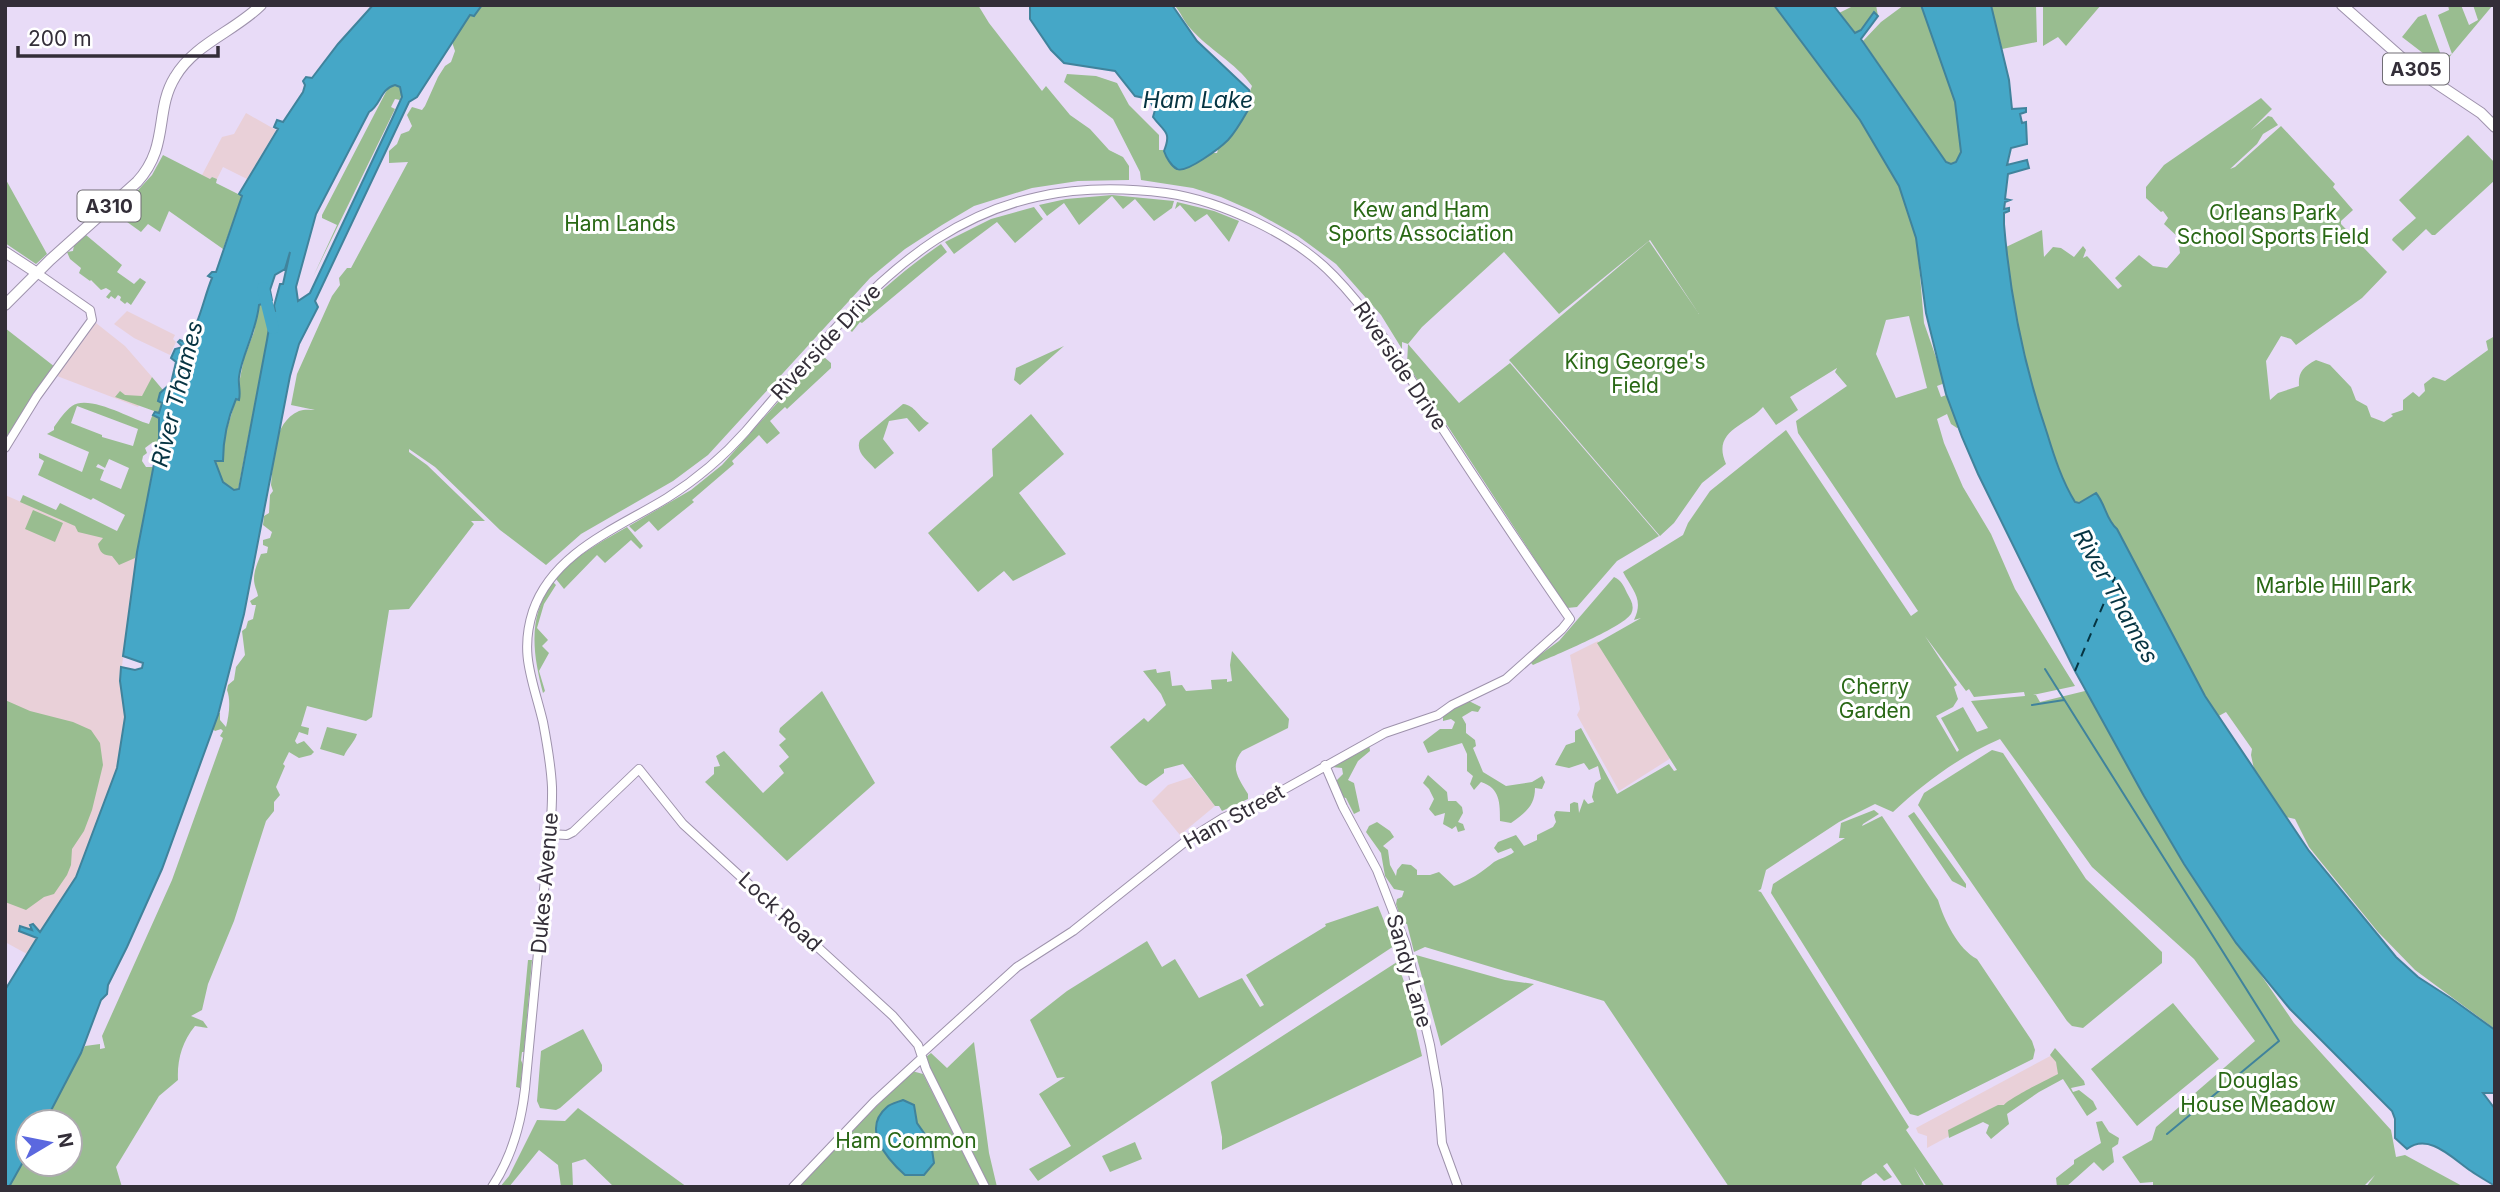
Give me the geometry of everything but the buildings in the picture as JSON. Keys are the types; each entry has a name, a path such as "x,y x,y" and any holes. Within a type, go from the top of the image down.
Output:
{"main road":[{"name":"A310","path":"5,305 137,182 146,170 161,134 168,91 187,60 261,5"},
{"name":"A305","path":"2342,5 2405,61 2481,113 2495,127"},
{"path":"5,252 37,273"},
{"path":"18,260 20,289"}],"street":[{"name":"Riverside Drive","path":"550,579 583,548 675,492 722,457 840,322 877,285 921,249 979,216 1009,205 1069,191 1116,188 1177,195 1220,207 1284,238 1329,271 1373,320 1479,485 1570,619"},
{"path":"5,448 37,396 91,322 92,315 87,308 37,273"},
{"name":"Dukes Avenue","path":"492,1187 512,1150 522,1114 549,834 552,781 543,725 525,650 535,604 550,579"},
{"name":"Ham Street","path":"922,1056 1017,967 1073,931 1186,841 1223,818 1274,795 1398,727 1438,715 1452,705 1506,679 1570,619"},
{"name":"Sandy Lane","path":"1325,765 1343,807 1377,870 1406,946 1432,1056 1442,1143 1458,1187"},
{"name":"Lock Road","path":"549,834 568,835 573,832 639,769 684,824 893,1016 916,1042 922,1056"},
{"path":"793,1187 857,1119 922,1056 985,1187"}],"shaded area":[{"path":"246,113 276,130 247,179 223,167 217,179 202,175 222,137 234,134"},
{"path":"127,311 175,335 173,339 176,342 170,355 134,338 114,324"},
{"path":"96,323 125,346 152,377 138,407 57,376"},
{"path":"5,495 137,552 120,681 125,717 117,768 76,877 40,933 21,926 19,931 37,938 27,954 5,942"},
{"path":"1598,641 1671,758 1619,791 1577,715 1580,709 1570,655"},
{"path":"1192,777 1215,806 1180,835 1152,801 1168,785"},
{"path":"2054,1054 2064,1074 1927,1148 1927,1136 1918,1133 1916,1128"}],"green space":[{"name":"Ham Lands","path":"482,5 978,5 1042,91 1046,86 1070,115 1090,129 1109,150 1123,157 1129,166 1129,180 1078,181 1032,188 974,206 905,249 870,278 708,455 673,481 581,534 546,565 500,530 435,467 409,449 409,452 427,465 485,521 471,521 474,524 409,609 389,610 372,717 366,721 307,706 301,726 309,728 308,735 299,732 295,741 297,744 304,741 314,752 299,758 289,752 283,764 285,766 276,787 280,795 274,802 274,811 266,821 234,921 208,984 202,1010 191,1016 203,1021 208,1028 195,1026 190,1032 181,1051 178,1080 159,1096 116,1167 122,1187 9,1187 14,1178 84,1178 84,1108 52,1108 85,1046 100,1044 100,1049 105,1048 102,1036 172,880 223,738 220,736 223,731 221,729 215,731 212,728 218,713 226,727 228,685 234,680 236,667 245,655 242,631 248,621 253,619 256,605 252,605 250,601 258,596 254,581 255,572 261,554 267,553 268,547 263,545 263,540 270,538 272,532 263,525 264,516 269,513 270,495 273,491 271,485 276,443 290,417 301,410 315,410 291,405 297,374 332,296 340,285 339,278 347,268 351,268 408,162 389,163 389,151 397,144 401,134 409,131 412,126 407,115 412,107 422,110 425,106 438,77 451,62 455,51 452,42 470,15 474,16"},
{"path":"1174,5 1781,5 1818,53 1909,194 1919,238 1917,240 1924,323 1945,383 1937,386 1941,397 1949,394 1968,424 1957,428 1951,424 1947,414 1937,419 1944,443 1963,487 1991,534 2015,589 2075,686 2033,695 2036,695 2040,702 2089,690 2211,902 2294,1023 2391,1130 2396,1157 2405,1155 2464,1187 2366,1187 2375,1175 2363,1187 2153,1187 2153,1182 2140,1183 2122,1157 2152,1140 2156,1127 2255,1041 2194,959 2092,867 2000,739 1943,771 1893,812 1875,804 1839,822 1766,870 1758,891 1909,1127 1906,1130 1945,1187 1927,1187 1914,1167 1925,1187 1903,1187 1887,1163 1883,1166 1892,1177 1884,1181 1876,1173 1862,1182 1861,1187 1729,1187 1604,1001 1425,947 1414,952 1407,924 1402,923 1396,904 1404,891 1394,889 1385,876 1381,853 1366,832 1369,826 1377,822 1394,837 1383,846 1388,850 1390,865 1396,876 1402,864 1411,865 1417,870 1417,875 1439,872 1454,886 1514,852 1511,848 1498,853 1494,848 1498,842 1516,835 1524,846 1537,840 1537,835 1553,827 1556,811 1570,812 1570,804 1574,802 1578,803 1579,813 1584,799 1588,804 1594,802 1592,797 1595,783 1601,779 1598,766 1589,770 1584,763 1569,768 1555,765 1566,745 1575,742 1575,731 1581,728 1617,794 1669,764 1674,771 1677,770 1597,643 1641,618 1634,620 1638,601 1623,572 1683,535 1710,491 1786,430 1911,616 1918,611 1798,433 1796,421 1847,386 1835,372 1837,368 1790,397 1798,410 1776,425 1763,407 1733,430 1723,443 1726,464 1702,483 1674,523 1660,536 1509,360 1649,241 1699,314 1650,240 1559,314 1504,252 1422,327 1408,344 1402,342 1402,349 1381,315 1336,264 1298,236 1221,197 1193,188 1141,180 1140,172 1113,119 1064,82 1067,74 1096,76 1117,83 1129,105 1159,135 1159,150 1163,150 1176,163 1206,153 1217,153 1220,143 1240,117 1252,86 1238,70 1197,36","holes":["1909,316 1927,388 1896,398 1876,354 1886,320","1925,636 1966,691 1969,689 1974,697 2024,692 2025,696 1971,701 1988,728 1977,732 1963,707 1941,718 1959,750 1957,752 1936,716 1953,707 1958,699 1954,687 1957,685"]},
{"path":"1855,5 1876,5 1878,16 1873,13 1861,30 1855,33 1839,13"},
{"path":"1904,5 1921,5 1954,95 1961,152 1956,162 1951,164 1946,162 1863,41 1881,22"},
{"path":"1991,5 2036,5 2037,42 2002,49"},
{"path":"2043,5 2101,5 2066,46 2058,37 2043,46"},
{"path":"2448,5 2461,5 2469,25 2478,20 2473,5 2493,5 2452,54 2438,15 2449,10"},
{"path":"2426,14 2442,58 2452,54 2441,67 2402,37 2418,17"},
{"path":"395,85 402,91 400,100 395,99 391,107 395,109 313,277 337,225 322,218 322,215 388,88"},
{"name":"Marble Hill Park","path":"2261,98 2272,109 2251,130 2268,116 2278,125 2263,134 2257,144 2230,169 2281,126 2335,184 2333,187 2353,210 2341,224 2387,272 2362,298 2296,345 2291,339 2281,336 2266,361 2270,400 2278,393 2299,386 2302,370 2316,360 2330,365 2351,387 2356,400 2367,406 2371,417 2384,422 2393,416 2391,414 2403,410 2403,400 2413,392 2419,397 2425,391 2424,384 2433,377 2445,381 2488,350 2486,341 2495,336 2495,1029 2415,970 2378,932 2309,847 2295,819 2278,815 2259,793 2252,749 2226,712 2215,718 2093,495 2079,503 2065,498 2031,399 2003,263 2008,260 2006,247 2042,230 2044,257 2053,247 2061,248 2074,257 2083,246 2086,250 2083,258 2087,256 2118,289 2122,286 2115,278 2139,255 2153,266 2167,268 2180,253 2178,237 2164,224 2168,218 2163,211 2146,198 2146,187 2164,165"},
{"path":"2468,135 2495,163 2495,180 2435,235 2426,229 2403,251 2392,240 2416,218 2399,200"},
{"path":"163,155 210,179 217,179 216,183 242,196 223,249 169,211 160,232 148,224 141,232 116,214 152,175"},
{"path":"5,178 47,254 36,264 5,243"},
{"path":"1112,195 1174,201 1172,208 1154,221 1135,199 1123,209 1112,196 1079,225 1064,203 1047,216 1039,205 1066,199"},
{"path":"1177,202 1214,211 1239,221 1229,242 1207,214 1195,222 1180,205 1175,209"},
{"path":"1034,207 1043,219 1015,243 997,222 954,254 945,242 991,219"},
{"path":"86,235 122,265 117,272 134,284 140,278 146,282 131,305 127,302 125,304 118,295 115,299 106,297 111,291 106,288 101,290 79,273 81,268 70,259 67,252 73,251 74,245"},
{"path":"941,244 947,252 860,322 852,332 846,326 891,282"},
{"path":"272,300 275,311 265,314 269,328 267,340 238,490 234,490 223,482 215,461 223,461 223,442 259,305"},
{"path":"5,328 55,367 5,439"},
{"path":"1408,344 1459,403 1510,363 1659,536 1617,561 1577,607 1567,608 1407,364"},
{"path":"1064,346 1020,385 1014,380 1016,368"},
{"path":"818,357 824,357 831,363 831,368 770,421 780,433 767,444 759,435 732,461 734,464 658,531 649,521 635,532 629,526 691,490 722,465"},
{"path":"152,377 163,390 158,442 157,446 153,442 145,448 147,453 142,461 146,467 153,467 137,552 135,558 119,565 112,556 100,550 98,544 103,538 78,532 75,526 20,502 23,495 56,510 60,503 117,531 125,515 38,475 44,461 39,458 39,453 82,472 89,452 47,434 54,430 67,410 79,403 99,405 149,424 154,411 115,397 120,391 125,395 142,396","holes":["77,406 138,429 133,446 102,437 71,423","109,459 129,468 121,489 100,480 104,470 96,467 98,464 105,468"]},
{"path":"903,404 911,407 929,423 919,432 907,418 889,421 883,439 894,453 875,469 860,452 860,440"},
{"path":"1031,414 1064,454 1019,493 1066,554 1013,581 1004,571 978,592 928,533 993,476 992,449"},
{"path":"33,510 63,523 55,542 25,529"},
{"path":"627,527 643,546 640,549 631,540 605,563 597,555 564,589 556,579 563,570 589,550"},
{"path":"1614,577 1622,583 1631,601 1631,614 1601,634 1533,665 1530,662 1559,641"},
{"path":"553,582 556,585 544,604 537,628 548,640 542,646 549,653 539,671 545,691 543,693 537,664 534,636 539,609"},
{"path":"1232,651 1289,719 1288,728 1242,751 1238,757 1237,773 1248,799 1222,811 1219,806 1215,806 1183,764 1164,769 1164,773 1146,786 1139,782 1110,747 1144,718 1148,722 1166,705 1143,671 1170,671 1172,686 1182,685 1186,691 1212,689 1211,680 1232,681"},
{"path":"822,691 875,783 787,861 705,782 714,774 714,767 720,766 716,756 724,751 763,793 784,773 779,766 789,757 779,745 786,739 779,732 780,728"},
{"path":"5,700 30,711 73,722 91,730 100,743 103,765 92,810 84,831 72,849 67,875 54,894 44,897 26,910 5,902"},
{"path":"1469,701 1481,707 1478,712 1472,711 1462,717 1466,724 1466,733 1475,740 1476,746 1473,748 1483,772 1506,786 1532,782 1542,776 1545,782 1542,789 1535,788 1528,808 1511,823 1500,821 1499,802 1492,788 1481,782 1474,790 1470,784 1473,776 1467,771 1467,754 1462,743 1428,753 1423,742 1440,729 1452,729 1455,722 1451,719 1443,721 1443,714"},
{"path":"327,727 357,734 344,756 320,749"},
{"path":"1369,743 1370,751 1358,761 1348,780 1354,783 1360,811 1354,814 1346,798 1341,797 1335,782 1343,774 1342,768 1332,767"},
{"path":"1992,750 2003,753 2086,879 2162,952 2162,963 2083,1028 2072,1026 2067,1021 1918,805 1924,793"},
{"path":"1428,775 1447,792 1448,801 1456,801 1462,807 1463,813 1458,822 1463,824 1465,830 1458,832 1456,826 1452,829 1443,824 1445,813 1435,816 1429,809 1434,799 1423,783"},
{"path":"1874,810 1879,814 1862,826 1882,816 1938,900 1953,933 1977,959 2032,1041 2035,1050 2033,1059 1918,1116 1910,1114 1771,893 1773,884 1845,838 1839,838 1841,823"},
{"path":"1914,812 1966,884 1966,888 1952,881 1908,816"},
{"path":"1378,906 1394,946 1038,1181 1029,1169 1071,1146 1039,1094 1065,1077 1057,1078 1030,1020 1067,991 1147,941 1162,967 1175,959 1199,998 1242,978 1260,1007 1264,1005 1246,975 1326,926 1325,924"},
{"path":"1416,955 1505,980 1534,984 1441,1046"},
{"path":"528,960 532,960 520,1088 516,1087"},
{"path":"1397,962 1407,990 1422,1056 1222,1150 1211,1082"},
{"path":"2173,1003 2219,1059 2137,1126 2091,1069"},
{"path":"583,1029 602,1065 602,1071 560,1108 540,1108 537,1101 541,1051"},
{"name":"Ham Common","path":"974,1042 989,1153 997,1187 990,1187 926,1061 926,1057 931,1053 947,1068"},
{"path":"2055,1048 2084,1081 2085,1085 2071,1088 2073,1092 2079,1090 2093,1101 2097,1109 2087,1116 2063,1079 2007,1114 2009,1124 1991,1139 1986,1133 1989,1125 1983,1122 1949,1138 1948,1130 1998,1105 2004,1105 2058,1074 2056,1062 2050,1055"},
{"name":"Ham Common","path":"912,1071 923,1074 980,1187 799,1187 824,1158"},
{"path":"578,1108 687,1187 614,1187 585,1159 572,1163 573,1187 561,1187 558,1165 539,1150 509,1187 500,1187 509,1176 537,1120 565,1121"},
{"path":"2102,1121 2109,1132 2119,1138 2118,1144 2112,1148 2114,1162 2103,1171 2094,1162 2066,1187 2057,1187 2056,1178 2074,1164 2074,1160 2101,1143 2096,1122"},
{"path":"1135,1142 1142,1159 1110,1172 1102,1156"}],"water":[{"path":"373,5 482,5 474,16 470,15 417,97 409,102 315,301 318,307 299,344 290,376 244,614 218,715 162,869 108,985 107,994 101,1000 81,1053 52,1108 14,1108 14,1178 9,1187 5,1187 5,990 37,938 19,931 20,926 32,930 30,925 33,924 40,932 76,877 117,768 125,717 120,681 121,667 135,670 142,668 143,663 123,656 137,552 159,438 159,418 153,415 155,412 159,413 162,403 158,401 160,393 171,383 176,362 171,358 175,349 183,347 178,342 180,340 186,343 198,319 212,278 208,276 216,272 242,196 239,194 278,129 274,127 277,120 283,122 303,92 303,81 306,77 312,78","holes":["395,85 400,87 402,97 310,293 298,301 296,287 316,214 369,112 386,90","290,252 283,284 280,284 275,311 265,313 269,328 267,340 239,489 234,490 223,482 215,461 223,461 226,430 236,399 239,400 241,368 259,305 272,300 270,290 275,275 285,269"]},
{"name":"Ham Lake","path":"1030,5 1172,5 1197,41 1249,90 1252,103 1228,140 1188,168 1177,169 1164,151 1167,135 1153,117 1155,110 1149,99 1135,96 1115,71 1064,63 1051,50 1030,19"},
{"path":"1774,5 1833,5 1855,33 1861,30 1874,12 1878,16 1861,39 1946,162 1951,164 1956,162 1961,152 1955,102 1921,5 1991,5 2009,80 2012,109 2026,108 2026,112 2020,114 2022,123 2026,122 2027,144 2011,148 2007,165 2027,160 2029,168 2008,174 2005,199 2010,200 2005,202 2004,209 2009,208 2009,211 2004,213 2004,224 2010,278 2031,381 2062,477 2075,502 2079,503 2096,493 2205,696 2309,851 2396,957 2418,977 2495,1030 2495,1093 2483,1093 2495,1109 2495,1186 2432,1145 2415,1145 2407,1149 2395,1138 2392,1111 2290,1009 2236,943 2184,864 2075,671 1962,437 1946,394 1926,313 1916,238 1899,186 1860,120"},
{"path":"903,1100 914,1105 917,1123 931,1143 934,1163 924,1175 905,1175 879,1143 876,1125 880,1116 888,1106"}],"waterway":[{"name":"River Thames","path":"263,288 273,328"},
{"path":"2045,669 2279,1041 2167,1134"},
{"path":"2032,705 2064,700"}],"ferry route":[{"path":"2075,671 2115,577"}],"park label":[{"name":"Kew and Ham Sports Association","path":"1421,222"},
{"name":"Orleans Park School Sports Field","path":"2273,225"},
{"name":"King George's Field","path":"1635,374"},
{"name":"Cherry Garden","path":"1875,699"},
{"name":"Douglas House Meadow","path":"2258,1093"}]}
